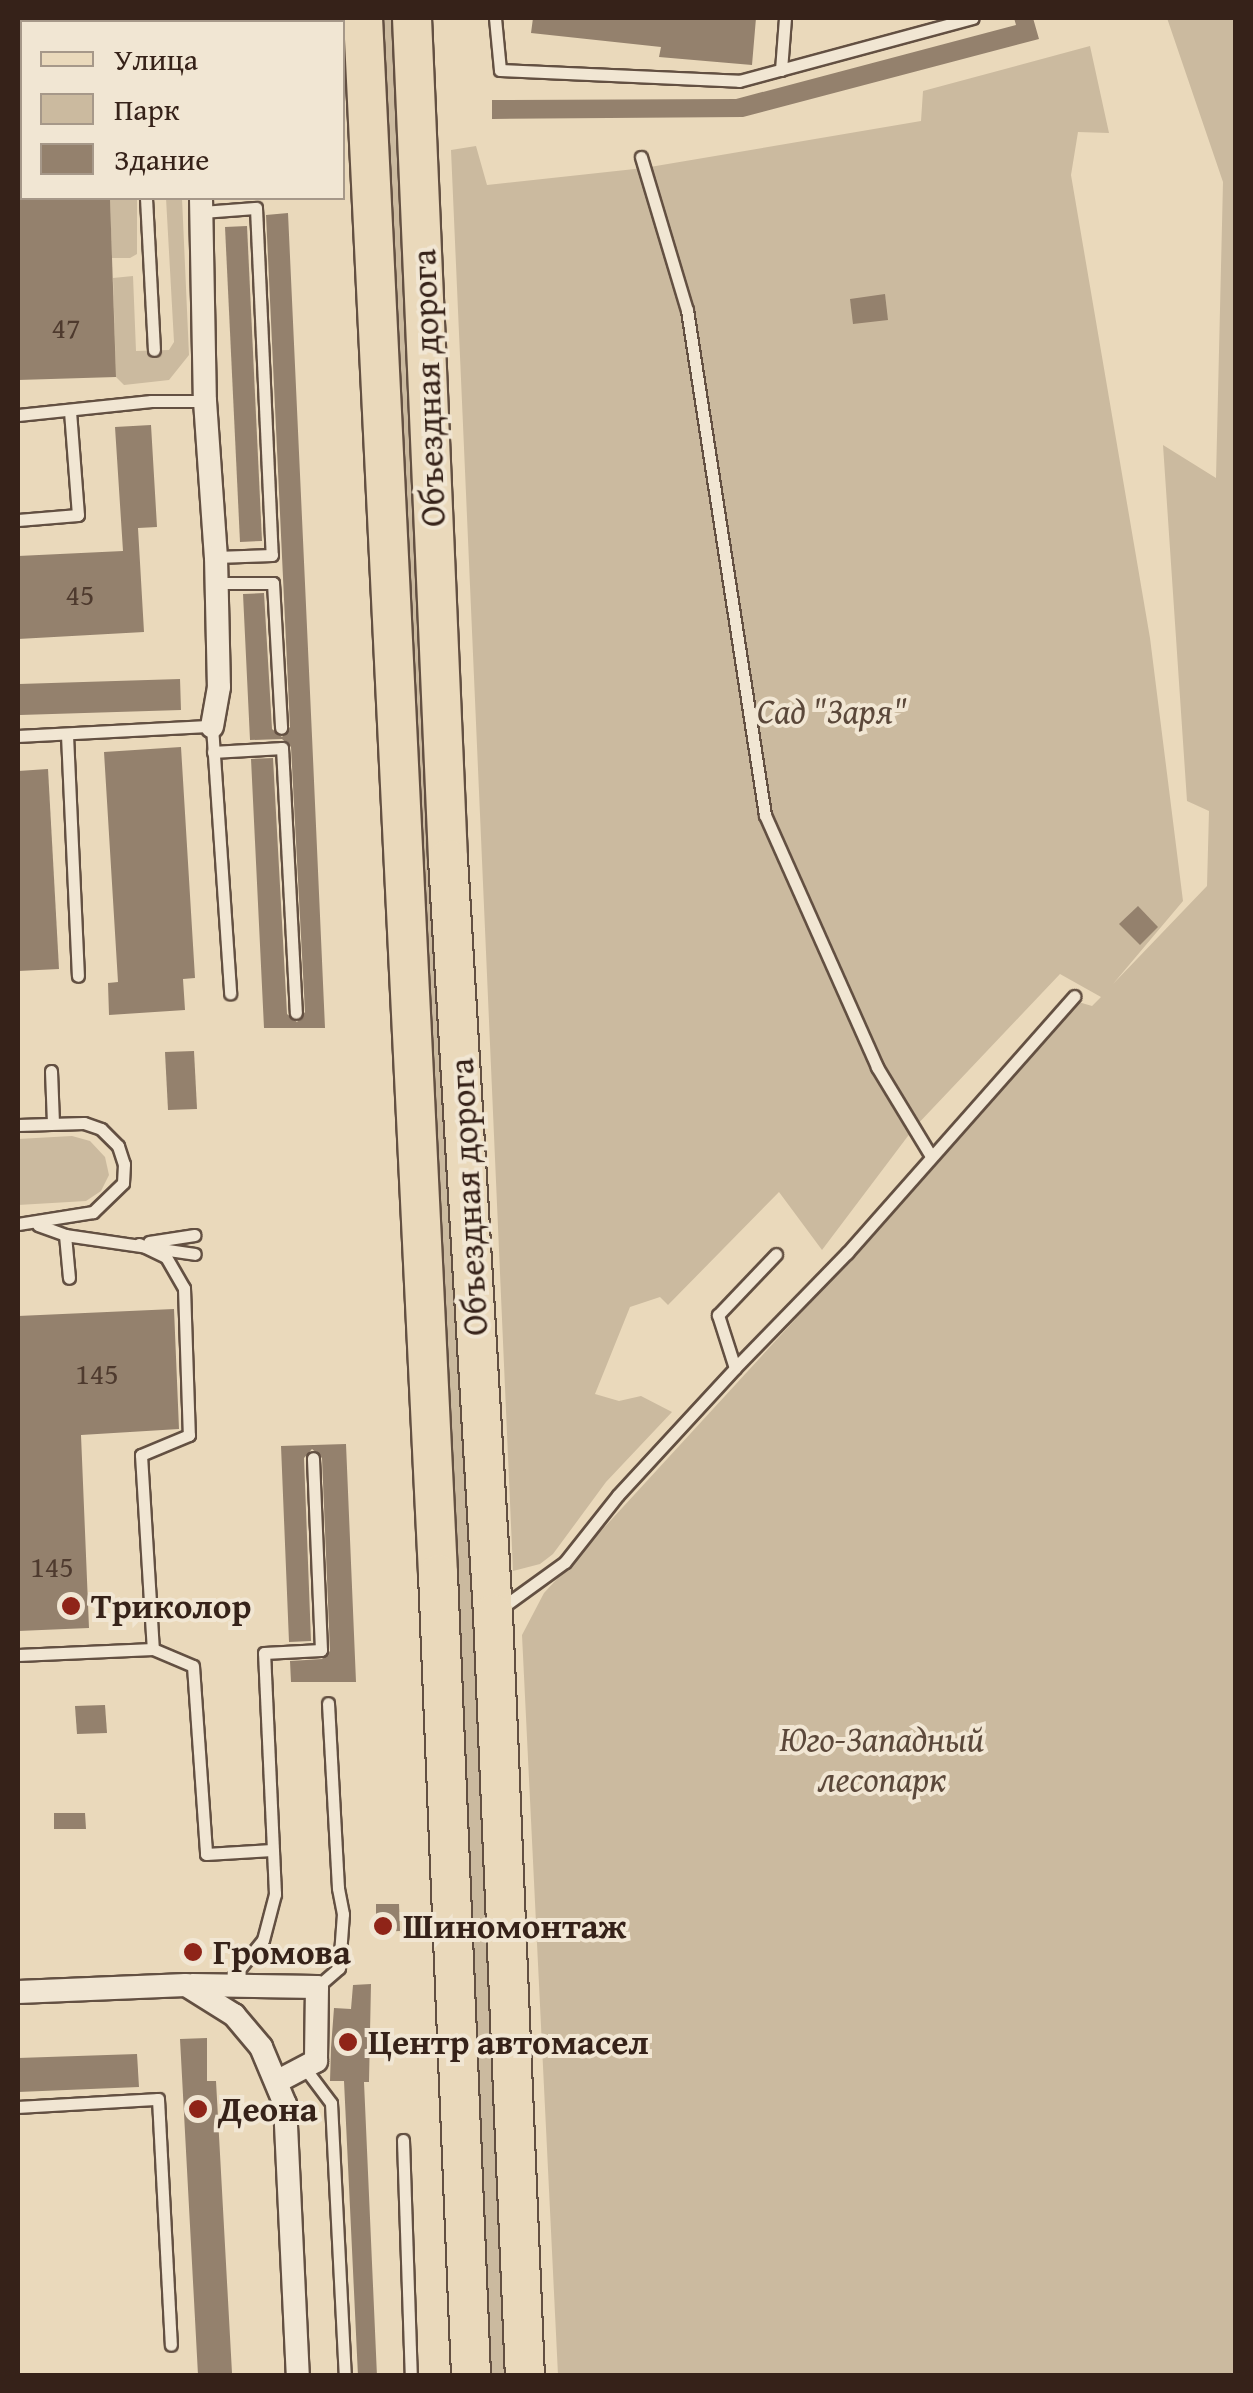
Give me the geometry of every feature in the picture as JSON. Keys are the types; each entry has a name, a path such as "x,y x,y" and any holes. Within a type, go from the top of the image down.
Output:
{"main road":[{"name":"Объездная дорога","path":"363,18 438,1574 470,2376"},
{"name":"Объездная дорога","path":"412,18 448,859 493,1614 525,2376"}],"street":[{"path":"201,205 205,401 216,558 219,686 212,726"},
{"path":"186,1985 222,2006 254,2038 278,2080 285,2104 298,2376"},
{"path":"18,1992 186,1985 317,1988 316,2061 278,2080"}],"lane":[{"path":"495,18 500,70 739,82 973,18"},
{"path":"782,70 784,18"},
{"path":"641,157 687,310 764,815 877,1067 931,1156"},
{"path":"146,200 154,350"},
{"path":"201,205 256,208 272,555 216,558"},
{"path":"18,415 152,401 205,401"},
{"path":"18,520 78,516 70,412"},
{"path":"216,583 273,583 282,728"},
{"path":"18,736 212,726 230,993"},
{"path":"68,735 78,976"},
{"path":"213,752 282,748 296,1013"},
{"path":"493,1614 565,1562 618,1494 847,1253 1074,996"},
{"path":"51,1071 53,1122"},
{"path":"18,1125 84,1123 101,1129 118,1146 124,1164 122,1183 93,1212 18,1224"},
{"path":"34,1224 65,1235 195,1254"},
{"path":"65,1235 69,1278"},
{"path":"140,1244 194,1235"},
{"path":"140,1244 166,1257 184,1288 189,1417 189,1436 141,1455 154,1650"},
{"path":"734,1368 718,1315 776,1254"},
{"path":"225,1986 250,1958 270,1924 272,1850 264,1652 321,1650 313,1458"},
{"path":"18,1655 154,1650 193,1666 206,1854 272,1850"},
{"path":"317,1988 339,1968 344,1914 338,1888 328,1702"},
{"path":"304,2067 331,2103 345,2376"},
{"path":"18,2107 158,2099 171,2345"},
{"path":"404,2140 410,2376"}],"green space":[{"path":"18,18 157,18 20,20 18,144"},
{"path":"383,18 404,18 508,2375 485,2375"},
{"path":"1167,18 1235,18 1235,2375 558,2375 522,1635 544,1593 881,1226 867,1219 1065,998 1092,1006 1101,997 1060,974 914,1128 822,1250 779,1192 668,1305 660,1297 630,1307 595,1394 619,1401 641,1396 672,1412 606,1482 553,1554 540,1564 513,1571 451,150 476,146 487,185 644,168 921,121 923,91 1090,46 1109,133 1078,132 1071,175 1150,638 1183,901 1113,984 1207,886 1209,811 1187,801 1163,445 1216,478 1223,182"},
{"path":"110,200 137,200 137,254 112,258"},
{"path":"166,200 182,200 189,355 169,380 124,385 116,377 113,278 133,276 136,351 169,350 174,342"},
{"path":"72,1136 90,1141 105,1157 109,1175 101,1191 86,1201 18,1205 18,1139"}],"building":[{"path":"533,18 756,18 752,65 659,57 661,47 531,33"},
{"path":"1014,18 1033,18 1039,39 743,117 492,119 492,100 736,99 1016,25"},
{"path":"18,198 110,200 116,377 18,380"},
{"path":"288,213 325,1028 264,1028 251,759 273,758 287,1014 297,1022 305,1012 291,747 282,739 250,740 243,594 264,593 272,729 282,737 290,727 266,215"},
{"path":"247,226 262,541 240,542 225,227"},
{"path":"885,294 888,320 853,324 850,299"},
{"path":"151,425 157,527 138,528 144,632 18,639 18,556 123,551 115,427"},
{"path":"180,679 181,710 20,715 19,684"},
{"path":"181,747 195,978 183,979 185,1010 109,1015 108,983 118,982 104,752"},
{"path":"48,769 59,969 18,971 18,771"},
{"path":"1138,906 1158,927 1140,945 1119,924"},
{"path":"194,1051 197,1109 168,1110 165,1052"},
{"path":"174,1309 179,1429 81,1435 89,1628 18,1631 18,1316"},
{"path":"346,1444 356,1682 291,1682 290,1661 322,1659 330,1651 322,1458 312,1449 304,1458 311,1641 289,1642 281,1446"},
{"path":"105,1705 107,1733 77,1734 75,1706"},
{"path":"54,1813 85,1813 86,1829 54,1829"},
{"path":"376,1904 399,1904 400,1931 376,1932"},
{"path":"371,1984 369,2082 364,2082 377,2376 358,2376 344,2081 330,2081 331,2048 334,2008 351,2009 353,1985"},
{"path":"207,2038 207,2081 216,2081 232,2373 198,2375 180,2039"},
{"path":"137,2054 139,2087 18,2092 18,2058"}],"place":[{"name":"Триколор","path":"71,1606"},
{"name":"Шиномонтаж","path":"383,1926"},
{"name":"Громова","path":"193,1952"},
{"name":"Центр автомасел","path":"348,2042"},
{"name":"Деона","path":"198,2109"}],"park label":[{"name":"Сад \"Заря\"","path":"832,711"},
{"name":"Юго-Западный лесопарк","path":"882,1759"}]}
